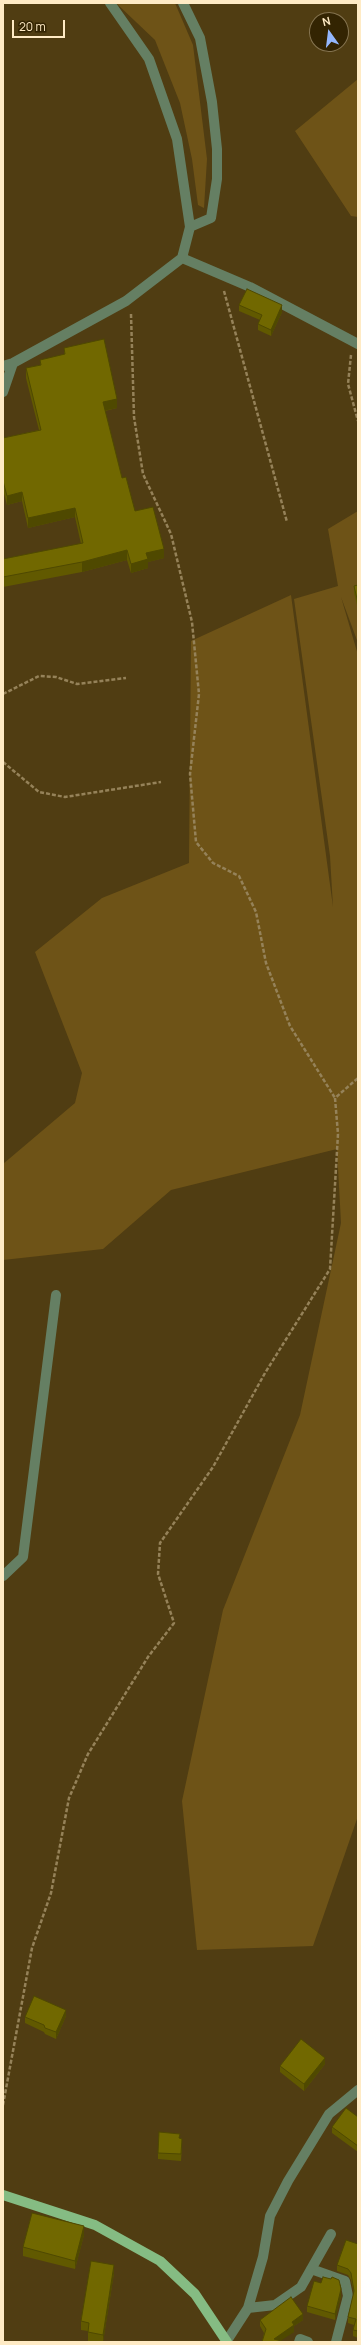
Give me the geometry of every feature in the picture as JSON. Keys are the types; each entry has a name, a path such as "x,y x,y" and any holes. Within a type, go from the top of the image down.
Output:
{"main road":[{"path":"3,2195 95,2225 160,2260 195,2294 227,2342"}],"street":[{"path":"3,392 8,364 131,297 182,258 190,227 177,139 149,59 110,3"},
{"path":"183,3 200,38 212,102 217,149 217,179 211,218 190,227"},
{"path":"182,258 219,273 355,343"},
{"path":"3,1576 23,1557 56,1295"},
{"path":"227,2342 248,2308 263,2257 270,2216 288,2181 329,2114 358,2091"},
{"path":"248,2308 275,2305 301,2286 331,2234"},
{"path":"312,2269 345,2281 348,2296 336,2342"},
{"path":"299,2342 300,2339 308,2342"}],"path":[{"path":"219,273 287,522"},
{"path":"3,2105 32,1948 51,1893 69,1798 88,1754 148,1657 174,1622 158,1574 160,1542 213,1467 265,1373 330,1269 338,1134 335,1098 290,1026 266,963 256,912 239,876 213,863 196,842 190,774 199,694 192,622 171,534 143,474 134,417 131,297"},
{"path":"355,343 348,384 358,421"},
{"path":"3,694 39,676 56,677 77,684 126,678"},
{"path":"3,762 39,792 65,797 162,782"},
{"path":"335,1098 358,1078"}],"shaded area":[{"path":"116,3 175,3 193,45 207,159 204,208 198,205 192,159 180,103 155,40"},
{"path":"358,79 358,217 351,216 295,131"},
{"path":"358,511 358,643 341,597 358,655 358,1816 313,1946 197,1950 182,1801 223,1610 300,1415 341,1223 337,1149 171,1190 103,1249 3,1260 3,1164 75,1103 82,1073 35,952 102,898 189,863 191,641 291,595 333,907 330,856 294,599 338,586 328,529"}],"building":[{"path":"247,289 282,305 271,330 258,324 262,315 239,305"},
{"path":"104,339 117,399 103,402 122,478 126,477 135,511 153,507 164,549 146,553 148,559 131,564 127,550 82,562 3,577 3,559 83,543 75,508 28,518 22,492 7,496 3,481 3,438 41,430 26,368 41,365 40,360 65,354 64,348"},
{"path":"358,585 358,603 354,586"},
{"path":"34,1996 66,2010 56,2032 25,2017"},
{"path":"301,2039 325,2058 304,2084 280,2066"},
{"path":"346,2108 358,2117 358,2146 332,2127"},
{"path":"159,2132 180,2134 179,2138 182,2139 181,2154 158,2153"},
{"path":"32,2213 84,2226 75,2261 23,2247"},
{"path":"346,2240 358,2244 358,2331 353,2330 356,2319 348,2317 354,2291 351,2273 348,2269 337,2265"},
{"path":"91,2261 114,2265 103,2335 88,2332 89,2323 81,2321"},
{"path":"323,2277 331,2279 332,2277 339,2280 341,2289 335,2314 307,2306 314,2281 321,2283"},
{"path":"291,2297 303,2314 292,2322 294,2325 274,2339 285,2342 262,2342 266,2329 260,2320"}]}
